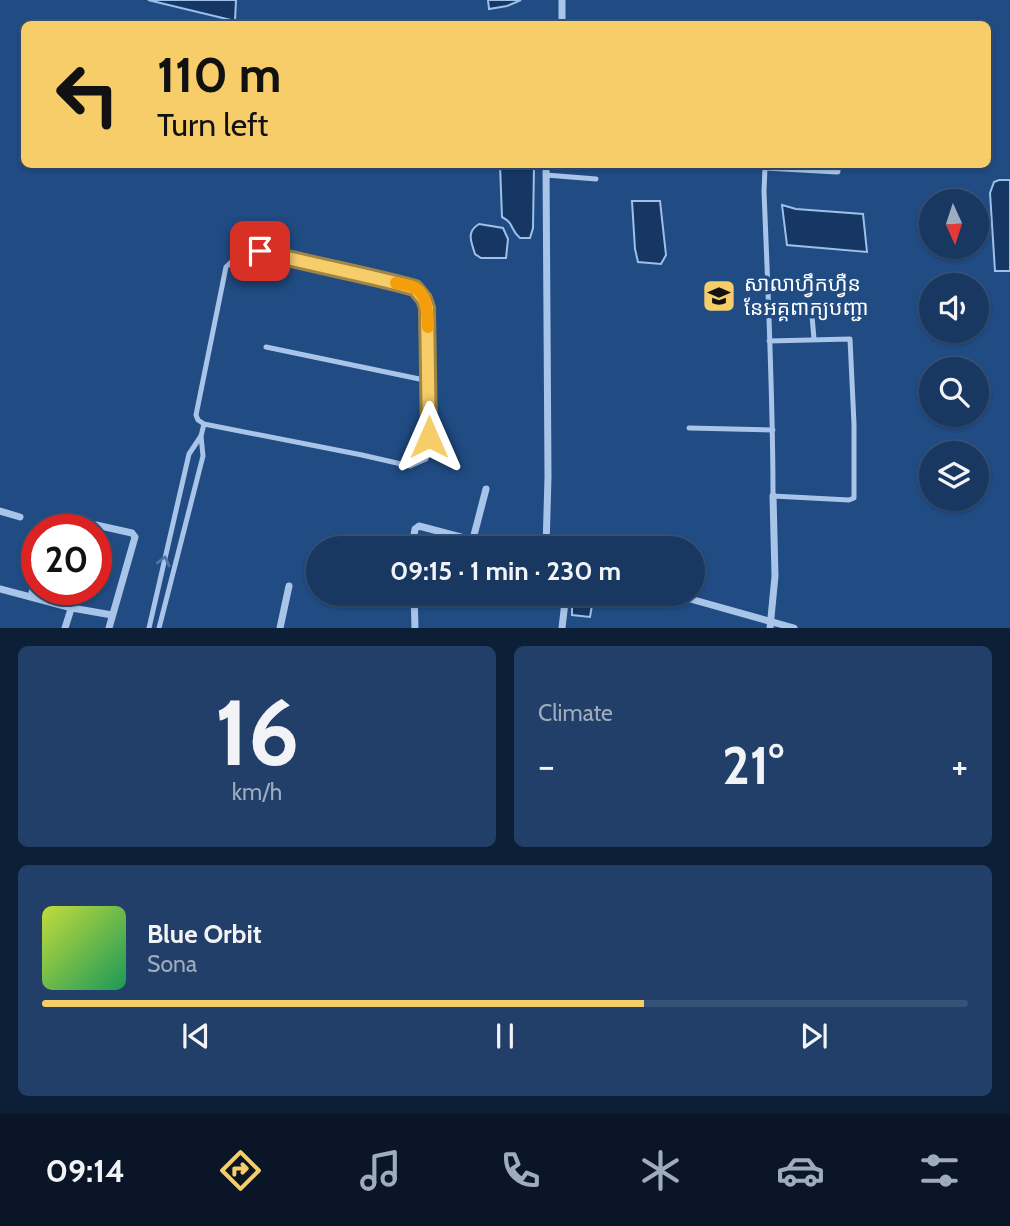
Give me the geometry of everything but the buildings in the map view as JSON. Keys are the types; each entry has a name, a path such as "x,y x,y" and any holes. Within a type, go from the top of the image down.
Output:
{"street":[{"path":"562,0 562,21"},
{"path":"546,168 548,477 546,536"},
{"path":"794,168 837,171"},
{"path":"474,536 485,489"},
{"path":"770,624 775,576 773,496"},
{"path":"0,511 20,517"},
{"path":"414,536 415,529 419,526 461,536"},
{"path":"109,628 135,537 132,533 112,529"},
{"path":"280,628 289,586"},
{"path":"0,589 21,594"},
{"path":"705,604 770,624 794,628"},
{"path":"62,605 112,615"},
{"path":"65,628 73,605"},
{"path":"414,606 415,628"},
{"path":"562,628 565,606"}],"lane":[{"path":"765,168 764,191 769,341 773,430 773,496 849,500 854,498 851,342 848,338 769,341"},
{"path":"546,175 596,179"},
{"path":"260,251 373,276 415,288 424,299 427,308 429,381 429,453 426,459 410,466 204,424 196,415 226,267 243,252 260,251"},
{"path":"812,316 814,339"},
{"path":"266,347 429,381"},
{"path":"149,628 189,454 201,436 204,424"},
{"path":"689,428 773,430"},
{"path":"159,628 203,456 201,436"}],"water":[{"path":"148,0 236,0 235,21"},
{"path":"488,0 521,0 489,9"},
{"path":"500,168 534,168 533,228 530,238 520,238 502,217"},
{"path":"1010,180 1010,271 995,271 990,193 994,182"},
{"path":"632,201 660,201 666,255 661,264 638,262"},
{"path":"782,205 796,209 863,214 867,252 787,245"},
{"path":"479,224 503,228 508,239 506,258 481,258 475,254 471,234"},
{"path":"572,606 592,606 590,617 572,615"}],"slow traffic":[{"path":"396,283 415,288 420,293 427,308 428,327"}],"place":[{"name":"សាលាហ្វឹកហ្វឺន នែអគ្គពាក្យបញ្ជា","path":"719,296"}],"route":[{"path":"260,251 373,276 415,288 420,293 427,308 429,437"}]}
